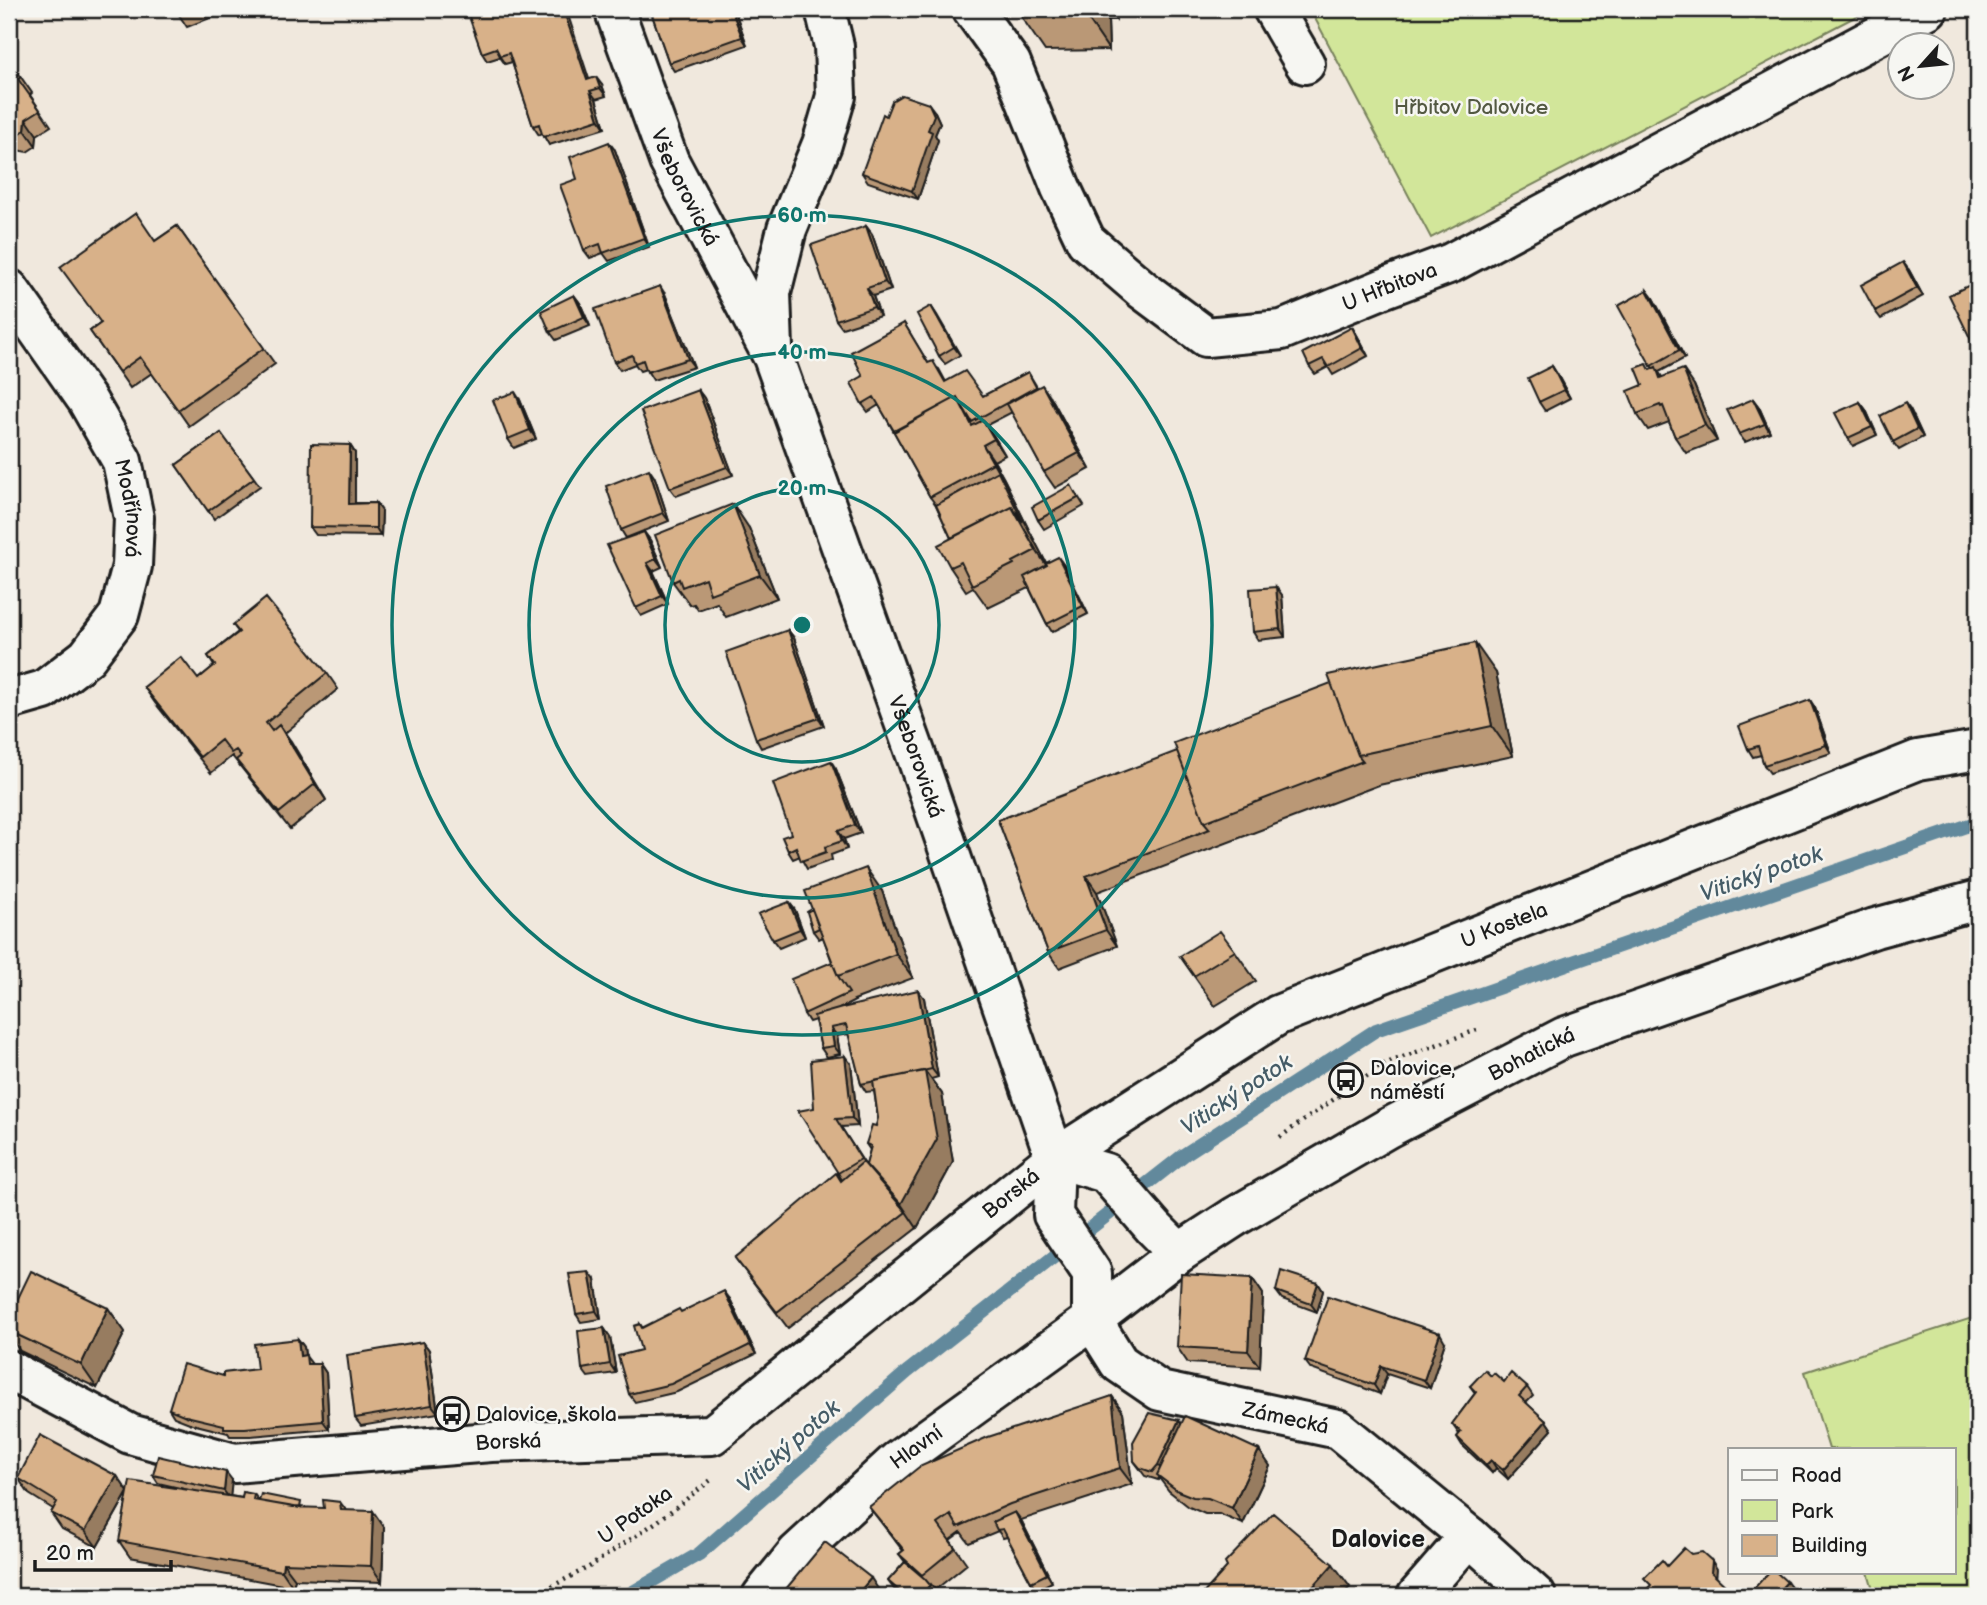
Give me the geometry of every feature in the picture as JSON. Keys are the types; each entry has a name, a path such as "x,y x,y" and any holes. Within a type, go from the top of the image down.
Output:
{"street":[{"name":"Všeborovická","path":"614,9 669,161 773,357 916,755 1055,1158"},
{"name":"Všeborovická","path":"773,357 771,293 787,229 822,145 836,96 834,46 825,9"},
{"name":"U Hřbitova","path":"972,9 1011,63 1061,188 1086,241 1143,290 1206,337 1282,330 1451,263 1928,9"},
{"path":"1273,9 1305,64"},
{"name":"Modřínová","path":"9,289 87,400 122,461 134,518 132,566 119,615 87,657 76,666 44,690 9,700"},
{"name":"U Kostela","path":"1055,1158 1278,1015 1919,760 1978,750"},
{"name":"Bohatická","path":"1092,1321 1166,1240 1236,1216 1388,1128 1564,1037 1875,928 1978,900"},
{"path":"1092,1321 1092,1273 1054,1215 1055,1158 1106,1173 1166,1240"},
{"name":"Borská","path":"9,1370 130,1434 234,1463 491,1442 712,1434 1055,1158"},
{"name":"Zámecká","path":"1092,1321 1119,1363 1160,1391 1338,1429 1469,1536 1536,1596"},
{"name":"Hlavní","path":"762,1596 797,1553 897,1461 1092,1321"},
{"path":"1417,1596 1469,1536"}],"path":[{"name":"U Potoka","path":"533,1596 589,1567 658,1521 717,1475 712,1434"}],"green space":[{"name":"Hřbitov Dalovice","path":"1310,9 1870,9 1431,238"},
{"path":"1978,1316 1978,1596 1875,1596 1869,1574 1955,1574 1955,1448 1829,1448 1805,1372"}],"building":[{"path":"563,9 587,80 596,77 600,88 590,91 599,119 543,137 539,124 533,126 509,53 500,56 496,48 482,53 467,11"},
{"path":"650,9 731,9 742,37 669,63"},
{"path":"1017,9 1081,9 1017,10"},
{"path":"9,60 21,77 18,79 40,110 26,119 25,130 16,136 9,134"},
{"path":"902,95 929,104 934,115 928,130 932,132 912,191 862,173 883,114 886,116 892,101"},
{"path":"609,142 644,238 603,253 600,244 584,250 560,185 577,179 570,157"},
{"path":"136,213 155,241 177,226 264,348 178,410 140,357 119,372 90,331 101,323 60,267"},
{"path":"866,226 885,282 867,288 874,307 836,320 811,245"},
{"path":"1903,262 1917,288 1875,311 1861,285"},
{"path":"1978,281 1978,337 1971,340 1949,295"},
{"path":"660,286 688,359 647,372 643,360 635,363 632,355 614,362 595,309"},
{"path":"1647,290 1679,350 1651,366 1618,306"},
{"path":"574,295 584,317 550,332 541,311"},
{"path":"931,306 954,347 939,356 917,314"},
{"path":"904,323 928,363 933,361 945,382 965,371 983,396 1028,372 1036,387 972,422 957,397 894,431 874,397 862,404 851,383 863,376 851,352"},
{"path":"1352,327 1362,348 1328,367 1323,359 1309,366 1303,353"},
{"path":"1647,364 1650,370 1656,367 1660,378 1683,369 1705,425 1675,437 1663,406 1637,414 1628,391 1643,385 1636,368"},
{"path":"1552,366 1564,390 1539,402 1528,378"},
{"path":"1042,385 1079,453 1044,472 1007,404"},
{"path":"698,390 727,467 670,488 641,411"},
{"path":"515,392 530,430 508,439 493,400"},
{"path":"957,397 972,426 983,420 994,439 983,445 993,463 930,497 894,432"},
{"path":"1753,399 1765,424 1739,434 1727,410"},
{"path":"1860,402 1872,427 1848,438 1835,413"},
{"path":"1905,403 1917,429 1893,442 1880,416"},
{"path":"221,433 254,478 208,511 176,465"},
{"path":"311,444 350,445 349,504 376,503 376,528 310,527"},
{"path":"649,469 663,513 621,530 606,486"},
{"path":"998,471 1023,522 1012,507 951,538 936,505"},
{"path":"1071,485 1078,498 1038,520 1032,507"},
{"path":"733,504 760,575 710,594 705,578 682,587 679,579 673,582 655,535"},
{"path":"1012,507 1036,550 972,585 961,562 950,567 938,545"},
{"path":"644,532 656,559 647,563 662,596 636,608 607,545"},
{"path":"1058,557 1083,606 1047,624 1024,577"},
{"path":"1276,587 1280,629 1253,632 1250,589"},
{"path":"266,598 327,673 266,723 272,731 279,725 315,784 279,813 236,760 241,756 236,750 231,753 221,740 200,757 144,687 181,657 198,679 215,665 208,656 239,632 233,625"},
{"path":"788,630 819,718 756,739 726,652"},
{"path":"1475,643 1492,726 1358,755 1328,675"},
{"path":"1331,683 1358,755 1363,761 1204,822 1174,743"},
{"path":"1810,700 1826,745 1764,765 1758,746 1748,749 1739,726"},
{"path":"1177,751 1204,822 1210,829 1086,876 1106,930 1048,952 998,820"},
{"path":"831,761 855,825 838,831 842,841 825,847 826,852 801,861 796,847 788,851 782,837 791,834 773,783"},
{"path":"866,868 896,954 838,976 805,891"},
{"path":"789,902 800,929 773,940 758,914"},
{"path":"812,909 819,928 813,931 807,912"},
{"path":"1220,931 1235,951 1194,976 1180,956"},
{"path":"832,962 849,993 804,1014 791,979"},
{"path":"1978,979 1978,1004 1971,982"},
{"path":"918,990 932,1069 861,1084 846,1025 831,1028 834,1046 821,1048 814,1016"},
{"path":"845,1056 852,1118 836,1119 861,1159 838,1173 798,1111 814,1108 811,1060"},
{"path":"925,1071 937,1139 901,1204 866,1165 871,1146 866,1144 872,1125 876,1126 878,1118 873,1081"},
{"path":"863,1162 906,1212 777,1312 735,1258 836,1173 841,1181"},
{"path":"31,1271 108,1308 81,1365 9,1331 9,1317"},
{"path":"1281,1271 1318,1283 1311,1304 1276,1291"},
{"path":"589,1272 596,1311 576,1314 569,1274"},
{"path":"1181,1274 1252,1278 1248,1351 1177,1347"},
{"path":"724,1291 750,1345 671,1384 629,1394 618,1356 641,1350 634,1326 640,1324 642,1328 679,1309 681,1312"},
{"path":"1328,1296 1440,1333 1424,1380 1381,1366 1374,1385 1305,1361"},
{"path":"604,1328 610,1364 582,1369 578,1331"},
{"path":"298,1339 300,1356 306,1355 307,1364 320,1364 323,1421 224,1428 224,1425 169,1409 183,1364 223,1376 223,1373 257,1369 254,1344"},
{"path":"423,1342 432,1405 355,1418 347,1355"},
{"path":"1485,1370 1491,1376 1494,1373 1504,1382 1511,1373 1527,1387 1519,1396 1546,1421 1503,1470 1491,1460 1486,1465 1457,1437 1461,1432 1452,1424 1476,1392 1470,1386"},
{"path":"1112,1396 1120,1468 1010,1504 958,1527 951,1515 938,1524 955,1548 922,1575 899,1554 904,1550 869,1507 919,1467 988,1437"},
{"path":"1149,1413 1179,1420 1152,1472 1140,1468 1134,1461 1133,1442"},
{"path":"1185,1416 1259,1450 1232,1508 1208,1498 1193,1497 1178,1491 1157,1475"},
{"path":"40,1435 117,1476 85,1531 51,1513 57,1502 18,1478"},
{"path":"158,1456 226,1472 224,1491 153,1475"},
{"path":"130,1481 242,1498 243,1492 254,1494 253,1500 293,1507 324,1508 323,1500 340,1502 341,1510 373,1511 371,1566 283,1563 282,1571 119,1541"},
{"path":"261,1494 301,1502 300,1508 259,1501"},
{"path":"1015,1512 1047,1574 1031,1582 1003,1529 997,1530 993,1522"},
{"path":"1273,1513 1333,1564 1305,1596 1201,1596 1227,1567 1225,1563"},
{"path":"825,1542 871,1578 856,1596 780,1596"},
{"path":"1684,1548 1691,1554 1702,1552 1712,1561 1711,1572 1728,1588 1721,1596 1640,1596 1651,1585 1644,1578 1662,1560 1667,1566"},
{"path":"905,1562 930,1585 920,1596 905,1596 888,1581"},
{"path":"1767,1574 1778,1574 1787,1582 1774,1596 1747,1596"},
{"path":"1729,1586 1740,1596 1721,1596"},
{"path":"1452,1590 1459,1596 1446,1596"}],"waterway":[{"name":"Vitický potok","path":"626,1596 699,1554 907,1372 1185,1154 1376,1030 1978,822"}],"place":[{"name":"Dalovice, náměstí","path":"1346,1080"},
{"name":"Dalovice, škola","path":"452,1414"}],"district":[{"name":"Dalovice","path":"1378,1539"}]}
